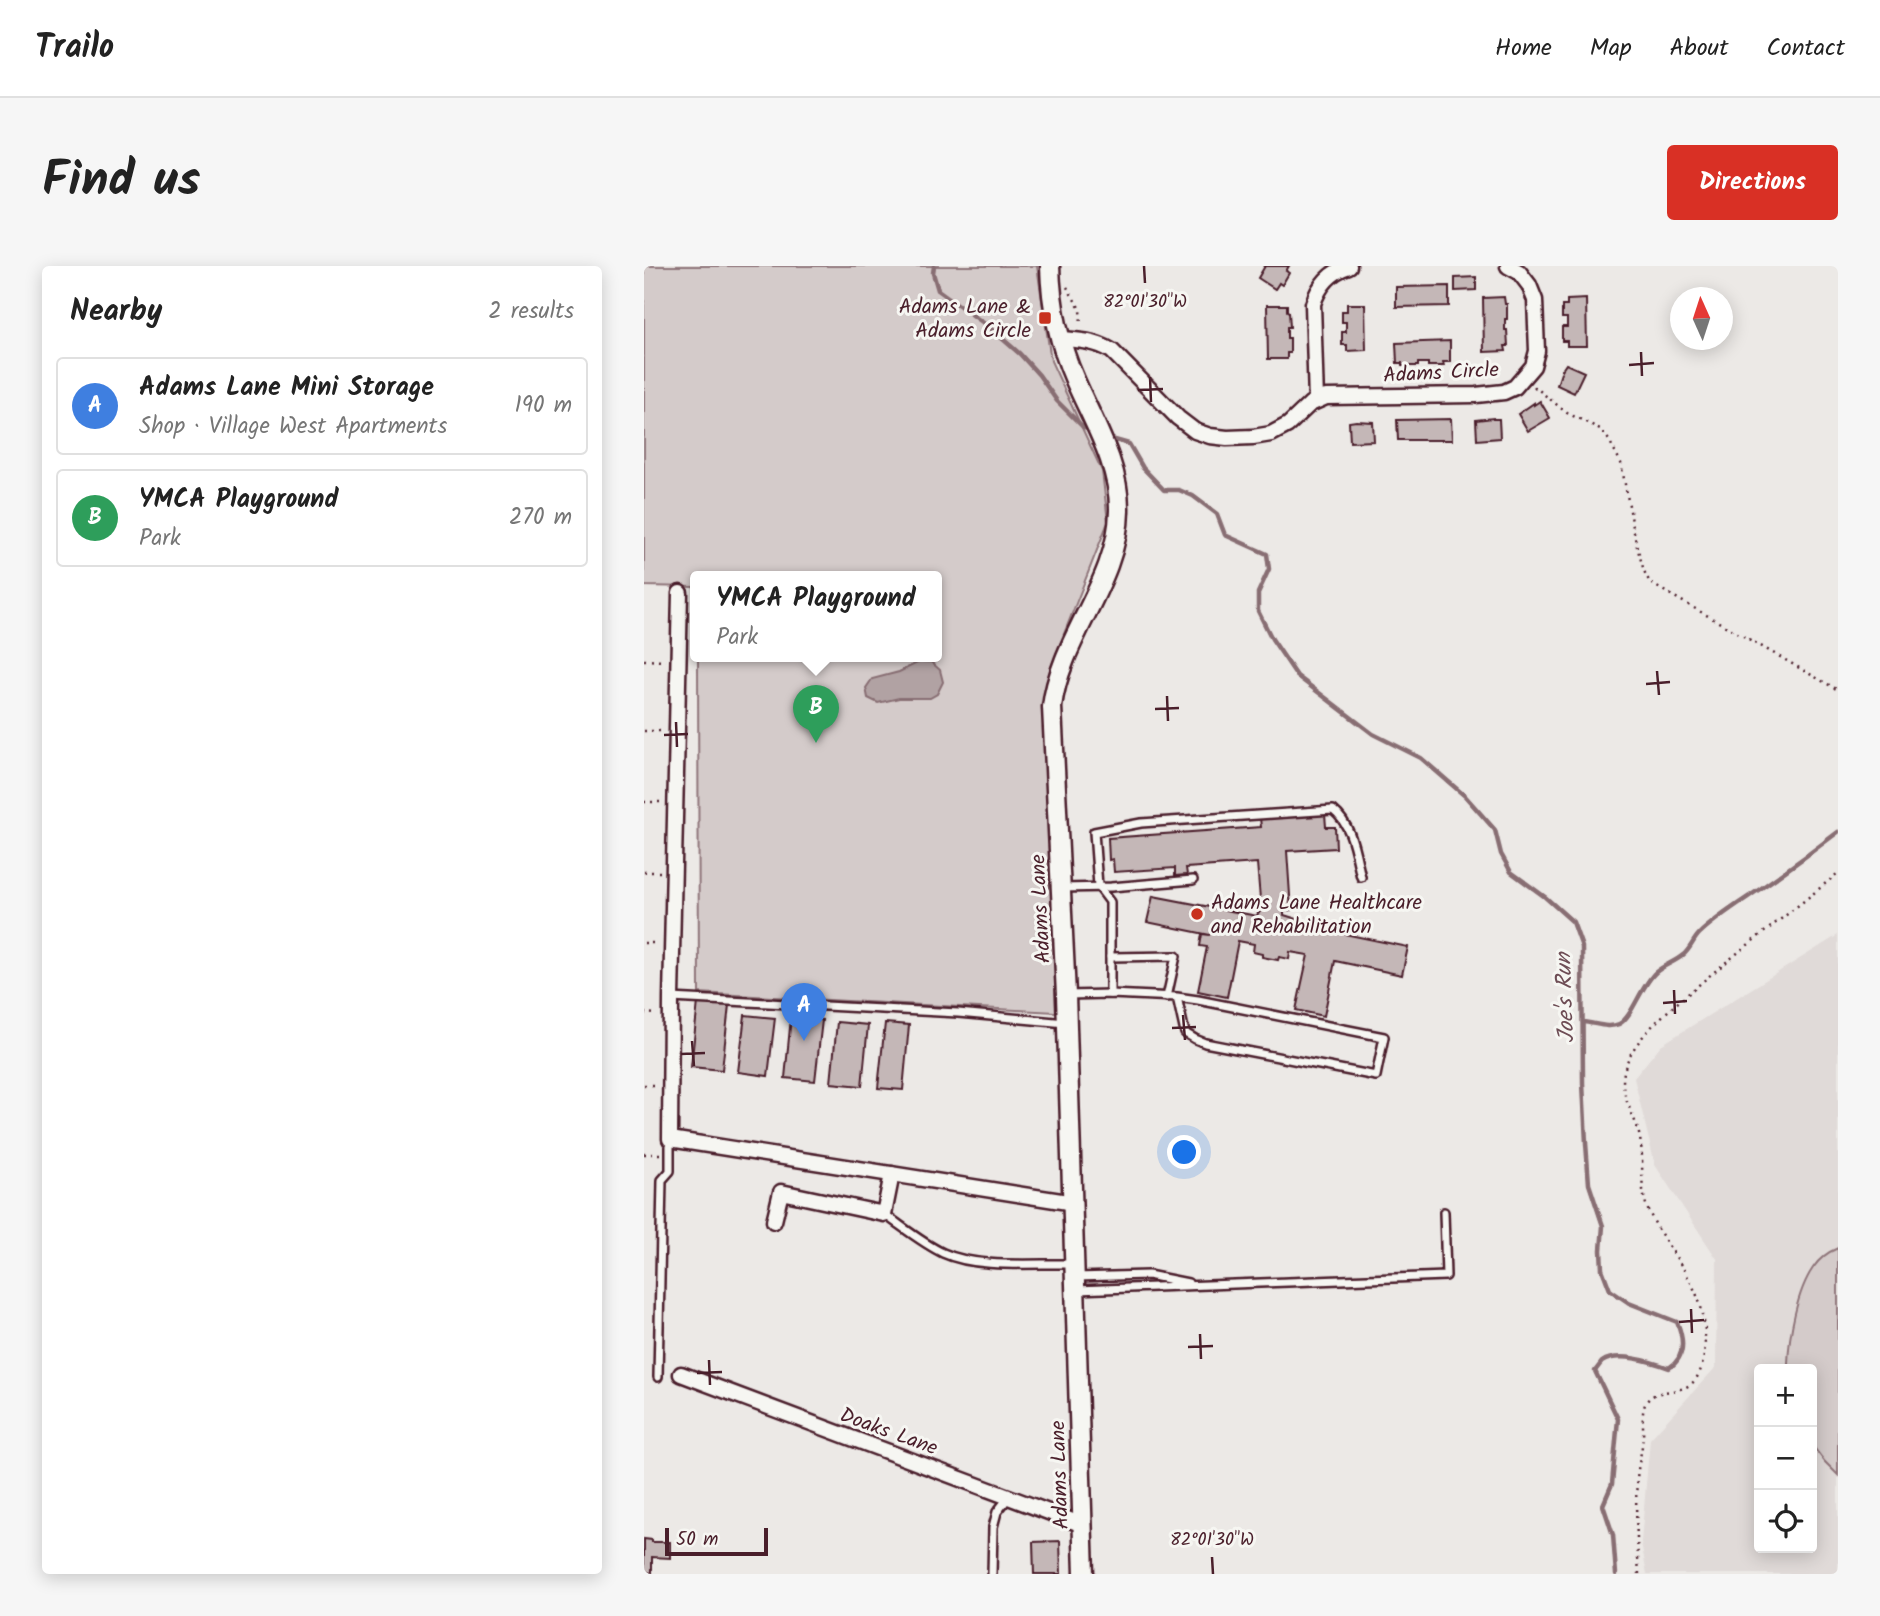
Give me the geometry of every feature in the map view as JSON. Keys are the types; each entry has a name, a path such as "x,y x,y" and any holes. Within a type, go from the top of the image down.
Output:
{"street":[{"name":"Adams Lane","path":"1050,266 1053,306 1060,339 1103,443 1119,491 1117,531 1107,568 1060,670 1052,707 1074,1203 1084,1574"},
{"path":"1060,339 1100,344 1112,351 1178,418 1195,431 1227,438 1253,438 1271,434 1288,425 1315,401 1313,304 1317,291 1329,276 1349,266"},
{"name":"Adams Circle","path":"1315,401 1326,397 1476,395 1504,393 1515,387 1532,366 1537,351 1535,300 1520,272 1508,266"},
{"path":"680,593 670,1147 892,1174 1074,1203"},
{"path":"774,1221 781,1192 884,1214 892,1174"},
{"name":"Doaks Lane","path":"681,1374 1083,1525"}],"lane":[{"path":"1110,994 1110,902 1098,886 1094,832 1141,823 1333,810 1343,818 1349,829 1361,877"},
{"path":"1062,888 1193,880"},
{"path":"1110,957 1176,956 1167,997"},
{"path":"1066,995 1177,997 1384,1037 1376,1076 1195,1039 1185,1033 1177,997"},
{"path":"671,998 958,1013 1067,1023"},
{"path":"658,1377 662,1180 670,1171 670,1147"},
{"path":"884,1214 926,1243 944,1253 966,1260 1076,1277 1196,1285 1446,1276 1444,1212"},
{"path":"1076,1277 1148,1275 1196,1285"},
{"path":"992,1574 993,1527 997,1512 1007,1498"}],"path":[{"path":"1066,282 1080,309 1080,330"},
{"path":"1531,391 1535,387 1567,413 1600,429 1609,440 1621,463 1636,543 1650,583 1838,690"},
{"path":"644,660 679,661"},
{"path":"644,731 664,731"},
{"path":"644,802 662,802"},
{"path":"644,872 660,872"},
{"path":"1639,1574 1636,1499 1644,1407 1650,1397 1685,1388 1696,1380 1703,1360 1704,1327 1696,1291 1655,1223 1646,1202 1641,1141 1625,1099 1625,1068 1645,1035 1680,1000 1838,873"},
{"path":"644,943 659,943"},
{"path":"644,1013 657,1014"},
{"path":"644,1085 655,1085"},
{"path":"644,1154 670,1147"}],"shaded area":[{"path":"644,266 1037,266 1051,361 1102,471 1108,522 1051,667 1042,706 1049,798 1056,1012 699,993 698,662 942,662 942,571 690,571 690,587 644,586"},
{"path":"919,662 931,662 940,670 943,682 937,694 930,698 899,698 878,703 868,698 866,688 872,679 899,672"},
{"path":"1838,935 1838,1574 1647,1574 1641,1542 1650,1439 1716,1367 1717,1259 1655,1165 1634,1078 1661,1045"},
{"path":"1838,1248 1838,1475 1817,1452 1817,1364 1788,1364 1792,1327 1802,1289 1813,1268 1827,1254"}],"building":[{"path":"1265,266 1289,266 1286,271 1289,273 1282,285 1279,283 1275,289 1258,278"},
{"path":"1476,277 1476,290 1455,291 1455,278"},
{"path":"1449,286 1449,306 1396,307 1396,287"},
{"path":"1504,297 1507,304 1505,330 1508,346 1505,346 1506,351 1484,352 1483,298"},
{"path":"1586,299 1587,346 1567,346 1567,341 1562,341 1562,327 1567,327 1567,318 1562,318 1562,306 1567,306 1567,300"},
{"path":"1347,304 1365,304 1366,350 1347,351 1347,345 1342,345 1342,332 1346,332 1346,322 1342,322 1342,311 1347,311"},
{"path":"1267,305 1287,305 1290,353 1287,353 1287,359 1268,359"},
{"path":"1450,341 1450,362 1443,362 1444,366 1418,363 1418,366 1402,366 1402,363 1397,363 1396,343"},
{"path":"1566,364 1584,372 1574,393 1557,385"},
{"path":"1540,401 1550,418 1528,431 1518,414"},
{"path":"1451,419 1452,440 1398,440 1397,420"},
{"path":"1499,419 1500,438 1477,440 1476,420"},
{"path":"1349,422 1373,422 1374,441 1350,442"},
{"name":"Adams Lane Healthcare and Rehabilitation","path":"1325,814 1326,827 1335,827 1336,848 1287,851 1291,910 1284,911 1284,915 1297,919 1296,924 1408,947 1402,975 1335,961 1324,1016 1296,1010 1308,955 1290,952 1289,959 1262,957 1262,954 1253,952 1254,944 1238,941 1227,997 1198,991 1207,947 1200,946 1202,934 1210,935 1147,922 1153,896 1257,916 1261,911 1257,863 1186,868 1187,875 1175,876 1175,868 1114,872 1113,859 1109,860 1108,838 1261,827 1260,818"},
{"path":"698,1002 729,1005 722,1070 691,1067"},
{"path":"745,1015 775,1018 768,1076 738,1072"},
{"path":"791,1017 822,1020 815,1081 785,1078"},
{"path":"837,1022 868,1025 862,1086 831,1083"},
{"path":"885,1023 909,1025 903,1090 878,1088"},
{"path":"644,1539 670,1542 670,1558 652,1557 652,1573 644,1572"},
{"path":"1060,1541 1061,1574 1034,1574 1033,1542"}],"waterway":[{"name":"Joe's Run","path":"934,266 933,273 938,290 989,327 1020,354 1057,401 1083,427 1093,432"},
{"name":"Joe's Run","path":"1108,438 1129,444 1143,468 1164,490 1179,490 1193,496 1217,514 1225,535 1267,554 1269,569 1258,593 1258,611 1272,639 1297,676 1373,734 1421,758 1465,796 1495,830 1501,854 1511,872 1573,922 1582,947 1586,1143 1589,1184 1603,1226 1602,1269 1610,1290 1629,1303 1677,1322 1682,1341 1681,1353 1675,1364 1669,1368 1617,1357 1602,1362 1595,1371 1618,1419 1612,1484 1603,1505 1613,1535 1616,1574"},
{"path":"1583,1022 1610,1026 1624,1021 1651,978 1685,953 1705,928 1838,832"}],"place":[{"name":"Adams Lane & Adams Circle","path":"1045,318"},
{"name":"YMCA Playground","path":"816,743"},
{"name":"Adams Lane Healthcare and Rehabilitation","path":"1197,914"},
{"name":"Adams Lane Mini Storage","path":"804,1041"}]}
